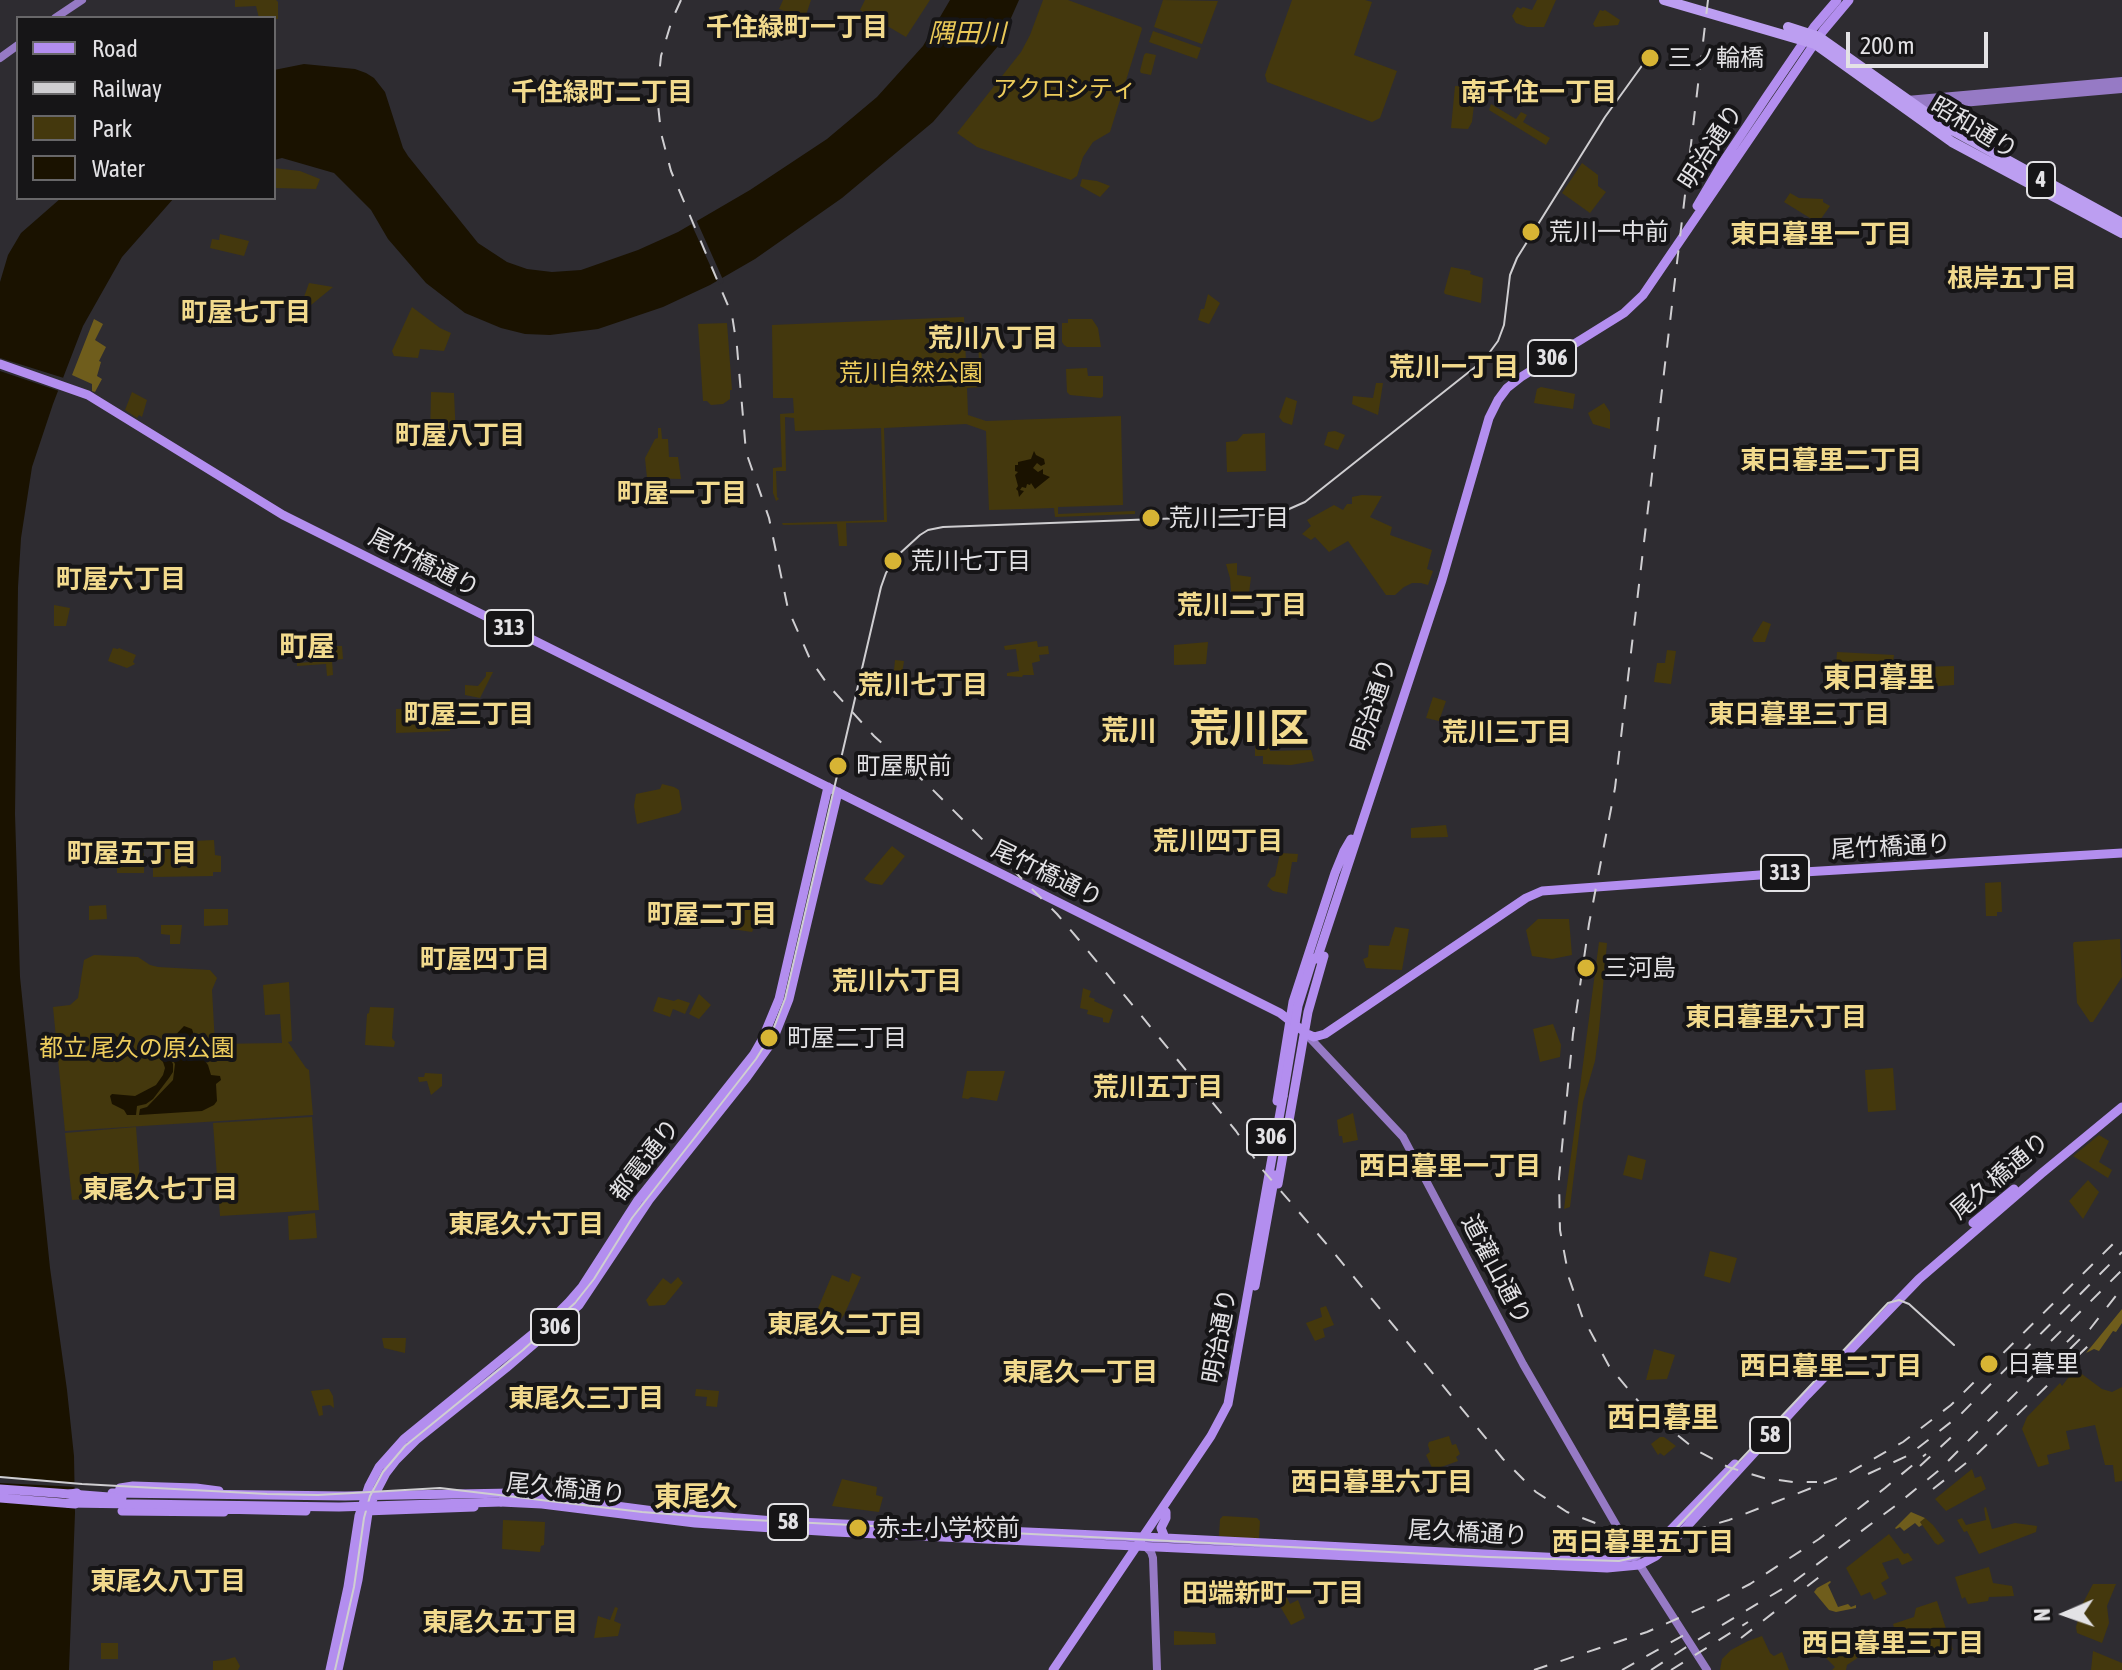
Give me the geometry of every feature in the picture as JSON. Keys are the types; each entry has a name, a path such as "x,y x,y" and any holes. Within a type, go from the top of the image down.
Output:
{"highway":[{"name":"4","path":"1664,0 1812,38"},
{"name":"4","path":"1686,0 1812,38"},
{"name":"昭和通り","path":"1812,38 1905,104 1952,142 2122,233"},
{"name":"昭和通り","path":"1905,104 1916,107 1960,135 2122,223"}],"main road":[{"path":"58,16 82,0"},
{"name":"明治通り","path":"1053,1670 1143,1541 1161,1528 1166,1512 1231,1412 1286,1096 1298,1006 1442,580 1489,418 1507,388 1624,313 1643,295 1837,0"},
{"name":"明治通り","path":"1812,38 1849,0"},
{"path":"1905,104 2122,81"},
{"path":"1916,107 2122,89"},
{"name":"尾竹橋通り","path":"0,364 97,400 283,515 1227,986 1290,1019 1314,1037 1322,1036 1526,898 1542,891 2122,853"},
{"name":"都電通り","path":"330,1670 361,1511 369,1496 406,1449 579,1305 649,1201 771,1043 789,999 833,790"},
{"name":"306","path":"1264,1222 1263,1188 1298,985 1344,851 1354,840"},
{"name":"306","path":"1264,1222 1280,1174 1312,992 1355,857 1354,840"},
{"name":"道灌山通り","path":"1304,1032 1403,1137 1532,1378 1636,1561"},
{"name":"尾久橋通り","path":"500,1499 695,1523 770,1528 1636,1561 1677,1524 1904,1286 1986,1212 2122,1101"},
{"name":"尾久橋通り","path":"0,1498 339,1507 532,1495 654,1511 760,1520 1143,1541 1199,1548 1607,1568 1656,1556 1907,1290 2122,1107"},
{"name":"明治通り","path":"1060,1670 1211,1436 1228,1404 1264,1222"},
{"path":"120,1488 196,1488 258,1496"},
{"name":"尾久橋通り","path":"0,1489 69,1499"},
{"path":"69,1499 75,1493 532,1495"},
{"path":"69,1499 106,1507 235,1510 361,1511 542,1504"},
{"path":"122,1511 235,1510"},
{"name":"都電通り","path":"338,1670 358,1580 361,1511"},
{"path":"1143,1541 1153,1560 1157,1670"},
{"path":"1636,1561 1707,1670"}],"green space":[{"path":"235,0 276,0 278,19 276,16 258,16 256,6 235,7"},
{"path":"783,0 811,0 805,18 779,9"},
{"path":"865,0 930,0 906,37 860,10"},
{"name":"アクロシティ","path":"1043,0 1068,0 1142,29 1110,132 1093,142 1083,157 1077,176 1071,180 977,147 957,133 1021,52"},
{"path":"1163,0 1218,1 1202,44 1154,27"},
{"path":"1292,0 1372,2 1354,55 1397,71 1380,118 1372,122 1267,82 1265,75"},
{"path":"1537,0 1556,0 1544,27 1527,27 1516,23 1512,16 1517,7 1532,10"},
{"path":"1600,10 1620,20 1618,25 1595,27 1593,24"},
{"path":"1153,31 1201,48 1197,59 1149,42"},
{"path":"1146,53 1156,55 1151,75 1140,71"},
{"path":"1455,86 1476,87 1472,122 1468,129 1451,128"},
{"path":"1491,104 1516,119 1521,112 1527,115 1523,122 1550,138 1546,145 1489,110"},
{"path":"1582,163 1598,175 1598,186 1606,192 1590,213 1562,193"},
{"path":"276,168 300,171 320,179 316,189 276,188"},
{"path":"1082,179 1110,186 1100,197 1080,186"},
{"path":"1790,193 1799,198 1823,199 1830,206 1818,223 1784,202"},
{"path":"220,234 249,241 244,256 210,248 212,239 219,240"},
{"path":"1451,267 1471,271 1470,274 1483,278 1481,303 1445,294"},
{"path":"309,283 333,287 305,310 300,308"},
{"path":"1208,294 1220,303 1209,324 1198,320"},
{"path":"412,307 451,333 444,351 420,349 418,358 394,356 392,351"},
{"name":"荒川自然公園","path":"964,317 967,385 980,384 978,340 981,340 983,387 967,388 968,415 986,421 1121,416 1123,505 1058,507 1058,514 1135,511 1135,514 1055,517 1054,508 989,510 986,431 966,424 884,428 887,522 846,523 847,546 839,546 837,524 783,525 884,520 881,428 795,431 794,418 785,417 786,471 776,471 779,499 776,501 773,468 782,467 780,414 794,413 793,398 773,398 772,325"},
{"path":"1068,319 1092,319 1098,328 1101,347 1064,345 1062,323 1068,323"},
{"path":"727,323 732,390 730,399 723,404 711,405 703,401 698,324"},
{"path":"1087,368 1088,376 1103,376 1101,398 1070,395 1067,392 1066,369"},
{"path":"1376,383 1383,383 1378,415 1352,404 1353,396 1373,398"},
{"path":"1541,387 1575,394 1573,409 1534,403 1537,389"},
{"path":"132,392 147,400 142,417 139,415 137,418 125,410"},
{"path":"431,392 454,393 456,438 430,439"},
{"path":"1286,397 1297,401 1292,425 1279,417"},
{"path":"1604,403 1610,412 1610,429 1593,424 1588,413"},
{"path":"658,428 661,428 662,439 668,439 669,457 678,457 681,479 647,478 645,458 658,438"},
{"path":"1328,432 1345,435 1338,450 1324,445"},
{"path":"1265,433 1266,471 1227,472 1226,442 1237,441 1243,434"},
{"path":"1382,496 1370,517 1392,527 1390,535 1432,550 1427,569 1433,571 1428,585 1412,583 1395,595 1386,595 1348,541 1329,552 1315,537 1311,540 1302,534 1311,526 1307,520 1334,505 1343,510 1347,504 1352,504 1352,497"},
{"path":"1237,563 1237,575 1251,577 1248,602 1232,603 1226,564"},
{"path":"54,605 70,608 66,626 54,626"},
{"path":"1763,621 1771,624 1765,642 1754,642 1752,639"},
{"path":"327,640 332,640 332,646 342,646 343,659 332,660 333,675 327,676 326,664 297,666 297,663 325,661"},
{"path":"1037,641 1038,647 1048,646 1049,654 1039,655 1040,661 1032,663 1034,675 1007,676 1007,673 1019,671 1016,649 1005,650 1004,646"},
{"path":"1208,642 1206,664 1174,665 1174,645"},
{"path":"113,648 136,655 135,664 127,668 108,661"},
{"path":"1667,650 1676,651 1671,684 1654,682 1657,663 1665,663"},
{"path":"1837,652 1894,655 1890,685 1835,681"},
{"path":"895,660 904,661 899,693 892,692"},
{"path":"1954,666 1954,685 1915,688 1918,682 1917,667"},
{"path":"486,672 493,672 480,698 465,695 465,685 478,686"},
{"path":"1433,697 1446,701 1439,721 1426,718"},
{"path":"441,707 441,713 449,713 450,731 396,733 396,709"},
{"path":"1255,738 1270,738 1270,751 1311,750 1314,761 1291,765 1263,764 1263,756 1255,756"},
{"path":"662,784 679,790 682,809 679,813 637,824 636,794 660,789"},
{"path":"1446,825 1448,837 1411,838 1411,828"},
{"path":"122,838 128,839 129,853 144,853 144,873 117,873"},
{"path":"214,840 215,855 221,856 221,872 213,872 213,876 153,877 153,843"},
{"path":"892,846 905,856 882,885 864,879"},
{"path":"1280,853 1298,854 1297,862 1292,862 1287,894 1273,891 1267,886 1275,876"},
{"path":"2001,882 2002,912 1997,912 1997,916 1986,916 1985,883"},
{"path":"106,905 107,919 89,920 89,906"},
{"path":"734,906 752,906 752,916 758,919 752,932 732,929 733,923 741,923 741,915 733,915"},
{"path":"204,909 228,909 228,925 204,926"},
{"path":"1538,919 1569,919 1572,955 1552,959 1532,956 1526,930"},
{"path":"161,925 182,925 180,944 170,944 170,935 161,934"},
{"path":"1395,927 1409,929 1402,970 1366,968 1363,959 1368,957 1369,945 1389,946"},
{"path":"2120,939 2122,977 2093,1022 2090,1022 2077,1003 2073,944"},
{"path":"1599,942 1607,943 1595,1061 1583,1102 1570,1207 1564,1209"},
{"name":"都立 尾久の原公園","path":"94,955 138,957 158,967 210,970 217,978 212,990 215,1044 282,1043 280,1014 265,1015 263,985 289,982 292,1041 288,1042 309,1070 313,1115 65,1131 53,1007 70,1005 78,998 84,960"},
{"path":"1083,988 1091,991 1089,997 1094,1001 1113,1010 1109,1023 1080,1008"},
{"path":"699,994 711,1005 699,1019 689,1014"},
{"path":"658,997 690,1003 685,1014 673,1009 670,1017 653,1011"},
{"path":"370,1007 394,1008 394,1047 365,1045"},
{"path":"1553,1024 1561,1045 1560,1057 1540,1062 1533,1029"},
{"path":"1893,1068 1896,1110 1868,1112 1865,1070"},
{"path":"967,1071 1005,1071 997,1101 962,1098"},
{"path":"425,1073 442,1074 442,1086 431,1095 427,1081 419,1082 418,1077 424,1077"},
{"path":"1353,1113 1358,1140 1343,1143 1337,1120"},
{"path":"312,1117 319,1210 220,1216 213,1123"},
{"path":"136,1127 141,1195 72,1200 65,1133"},
{"path":"2099,1135 2109,1141 2099,1162 2112,1170 2108,1178 2073,1156"},
{"path":"1628,1155 1646,1160 1642,1180 1623,1175"},
{"path":"2088,1180 2099,1192 2083,1219 2069,1201"},
{"path":"315,1213 317,1238 289,1240 288,1216"},
{"path":"1710,1251 1737,1258 1730,1283 1704,1276"},
{"path":"852,1273 861,1277 844,1315 835,1327 813,1320 832,1275 849,1282"},
{"path":"678,1277 683,1283 665,1305 649,1306 646,1300 663,1278 671,1284"},
{"path":"1326,1306 1334,1325 1323,1329 1325,1337 1315,1341 1306,1323 1322,1317 1320,1308"},
{"path":"382,1338 406,1338 405,1353 384,1348"},
{"path":"1654,1349 1675,1355 1667,1379 1646,1380"},
{"path":"2075,1369 2102,1389 2112,1392 2122,1387 2122,1481 2115,1482 2113,1465 2105,1465 2095,1425 2066,1431 2070,1449 2047,1455 2049,1464 2038,1467 2022,1429 2027,1417 2060,1383 2062,1386"},
{"path":"329,1389 334,1408 322,1406 323,1415 319,1416 311,1391"},
{"path":"696,1389 719,1391 717,1407 706,1406 707,1397 695,1396"},
{"path":"1449,1436 1460,1454 1456,1457 1458,1461 1433,1470 1426,1455 1430,1452 1429,1442"},
{"path":"1660,1437 1676,1446 1664,1456 1658,1455 1651,1444"},
{"path":"1972,1469 1975,1478 1981,1476 1986,1489 1946,1511 1935,1499"},
{"path":"842,1479 877,1487 876,1495 883,1497 879,1512 832,1506"},
{"path":"1986,1507 1992,1529 2015,1523 2037,1526 2036,1532 1979,1554 1967,1531 1964,1532 1957,1520 1962,1518 1966,1525 1986,1520"},
{"path":"1223,1516 1257,1518 1260,1521 1259,1539 1219,1536"},
{"path":"1925,1518 1945,1541 1938,1545 1935,1543 1920,1522"},
{"path":"503,1520 545,1522 544,1545 540,1552 502,1549"},
{"path":"1889,1534 1904,1554 1908,1553 1913,1560 1902,1565 1898,1558 1882,1563 1889,1578 1881,1583 1887,1594 1874,1600 1870,1592 1861,1596 1846,1568"},
{"path":"1989,1567 1993,1583 2012,1586 2014,1596 1989,1597 1988,1601 1968,1604 1965,1597 1962,1599 1955,1577"},
{"path":"2093,1584 2116,1584 2107,1606 2109,1623 2102,1643 2077,1633 2076,1627"},
{"path":"1286,1596 1290,1604 1298,1600 1305,1618 1291,1625 1277,1601"},
{"path":"1937,1601 1953,1650 1924,1656 1921,1647 1902,1652 1893,1624 1914,1617 1916,1608"},
{"path":"615,1607 618,1608 614,1621 621,1624 618,1636 594,1638 598,1616 610,1620"},
{"path":"1174,1631 1215,1633 1216,1644 1174,1645"},
{"path":"1762,1636 1770,1653 1774,1656 1782,1652 1789,1670 1720,1670 1722,1659 1731,1650"},
{"path":"1851,1640 1859,1657 1847,1665 1846,1670 1832,1670 1835,1667 1823,1655"},
{"path":"101,1643 118,1643 118,1659 101,1659"},
{"path":"2093,1651 2122,1663 2122,1670 2091,1670"},
{"path":"235,1657 240,1666 238,1670 213,1670 213,1661"}],"shaded area":[{"path":"94,319 103,324 95,340 106,347 99,361 97,376 102,379 95,392 92,391 92,384 72,375"},
{"path":"2122,1309 2122,1323 2116,1332 2113,1331 2099,1351 2094,1349 2086,1353"},
{"path":"1911,1512 1925,1518 1920,1522 1922,1525 1919,1527 1915,1523 1904,1531 1900,1527 1896,1529 1895,1528"},
{"path":"1830,1581 1828,1585 1838,1607 1848,1604 1851,1607 1856,1605 1856,1608 1836,1612 1829,1610 1814,1592"}],"water":[{"name":"隅田川","path":"950,0 1019,0 999,45 933,122 842,198 755,259 710,285 663,307 598,329 550,335 525,334 465,313 426,283 388,239 371,210 334,173 282,158 276,160 276,70 304,64 355,69 374,78 385,92 403,148 478,243 507,262 527,269 552,272 581,270 678,232 750,190 827,139 877,97 923,46"},
{"path":"59,200 172,200 122,257 83,326 32,467 21,538 15,814 20,977 50,1268 74,1456 69,1670 0,1670 0,282 8,255 21,233"},
{"path":"1034,451 1044,459 1045,464 1041,466 1037,463 1033,468 1038,472 1043,469 1043,474 1050,477 1035,489 1031,483 1026,488 1022,487 1020,490 1024,491 1019,497 1015,465 1031,459"},
{"path":"184,1026 192,1029 211,1075 220,1076 221,1080 216,1084 217,1101 202,1111 139,1115 140,1109 147,1107 173,1080 175,1064 165,1046"},
{"path":"111,1034 130,1049 152,1053 166,1050 173,1064 169,1078 153,1099 137,1106 136,1115 127,1115 112,1104 110,1096 135,1096 156,1085 165,1068 159,1058 125,1057 104,1051 101,1036"}],"pier":[{"path":"695,217 724,282 719,285 690,221"},
{"path":"0,358 67,379 62,392 0,371"},
{"path":"0,1476 78,1483 78,1487 0,1483"}],"tram line":[{"path":"335,1670 354,1587 364,1518 370,1496 383,1472 405,1446 523,1350 575,1303 594,1279 632,1218 756,1059 771,1035 785,999 881,587 897,556 920,535 943,527 1264,515 1280,513 1305,502 1484,360 1498,341 1504,325 1510,275 1517,258 1605,117 1654,49"},
{"path":"0,1477 267,1494 318,1495 440,1488 642,1512 733,1519 1619,1561 1645,1555 1667,1538 1888,1303 1899,1300 1909,1304 1954,1345"}],"railway":[{"path":"681,0 661,56 657,95 661,133 671,171 732,315 746,452 769,518 788,609 810,659 828,685 874,736 930,787 1057,914 1236,1131 1261,1168 1503,1459 1536,1492 1567,1512 1603,1526 1640,1532 1681,1532 1729,1520 1845,1475 1903,1442 1951,1405 2122,1235"},
{"path":"1708,0 1615,788 1589,924 1573,1034 1559,1178 1560,1230 1569,1278 1582,1316 1609,1366 1644,1408 1696,1450 1728,1467 1764,1478 1817,1482"},
{"path":"1868,1474 1909,1455 1960,1415 2122,1252"},
{"path":"2051,1341 2122,1270"},
{"path":"2070,1349 2122,1288"},
{"path":"1651,1670 1792,1583 1895,1506 1938,1471 2074,1335"},
{"path":"1933,1489 1975,1456 2089,1345"},
{"path":"1920,1466 1961,1428"},
{"path":"1534,1670 1647,1632 1750,1584 1819,1539 1926,1454"},
{"path":"1741,1638 1823,1574"},
{"path":"1671,1670 1748,1622"},
{"path":"1622,1670 1684,1635"}],"place":[{"name":"三ノ輪橋","path":"1650,58"},
{"name":"荒川一中前","path":"1531,232"},
{"name":"荒川二丁目","path":"1151,518"},
{"name":"荒川七丁目","path":"893,561"},
{"name":"町屋駅前","path":"838,766"},
{"name":"三河島","path":"1586,968"},
{"name":"町屋二丁目","path":"769,1038"},
{"name":"日暮里","path":"1989,1364"},
{"name":"赤土小学校前","path":"858,1528"}],"district":[{"name":"千住緑町一丁目","path":"797,28"},
{"name":"千住緑町二丁目","path":"602,93"},
{"name":"南千住一丁目","path":"1539,93"},
{"name":"東日暮里一丁目","path":"1821,235"},
{"name":"根岸五丁目","path":"2012,279"},
{"name":"町屋七丁目","path":"246,313"},
{"name":"荒川八丁目","path":"993,339"},
{"name":"荒川一丁目","path":"1454,368"},
{"name":"町屋八丁目","path":"460,436"},
{"name":"東日暮里二丁目","path":"1831,461"},
{"name":"町屋一丁目","path":"682,494"},
{"name":"町屋六丁目","path":"121,580"},
{"name":"荒川二丁目","path":"1242,606"},
{"name":"町屋","path":"307,647"},
{"name":"東日暮里","path":"1879,678"},
{"name":"荒川七丁目","path":"923,686"},
{"name":"町屋三丁目","path":"469,715"},
{"name":"東日暮里三丁目","path":"1799,715"},
{"name":"荒川区","path":"1249,729"},
{"name":"荒川","path":"1129,731"},
{"name":"荒川三丁目","path":"1507,733"},
{"name":"荒川四丁目","path":"1218,842"},
{"name":"町屋五丁目","path":"132,854"},
{"name":"町屋二丁目","path":"712,915"},
{"name":"町屋四丁目","path":"485,960"},
{"name":"荒川六丁目","path":"897,982"},
{"name":"東日暮里六丁目","path":"1776,1018"},
{"name":"荒川五丁目","path":"1158,1088"},
{"name":"西日暮里一丁目","path":"1450,1167"},
{"name":"東尾久七丁目","path":"160,1190"},
{"name":"東尾久六丁目","path":"526,1225"},
{"name":"東尾久二丁目","path":"845,1325"},
{"name":"西日暮里二丁目","path":"1831,1367"},
{"name":"東尾久一丁目","path":"1080,1373"},
{"name":"東尾久三丁目","path":"586,1399"},
{"name":"西日暮里","path":"1663,1418"},
{"name":"西日暮里六丁目","path":"1382,1483"},
{"name":"東尾久","path":"696,1497"},
{"name":"西日暮里五丁目","path":"1643,1543"},
{"name":"東尾久八丁目","path":"168,1582"},
{"name":"田端新町一丁目","path":"1273,1594"},
{"name":"東尾久五丁目","path":"500,1623"},
{"name":"西日暮里三丁目","path":"1893,1644"}]}
